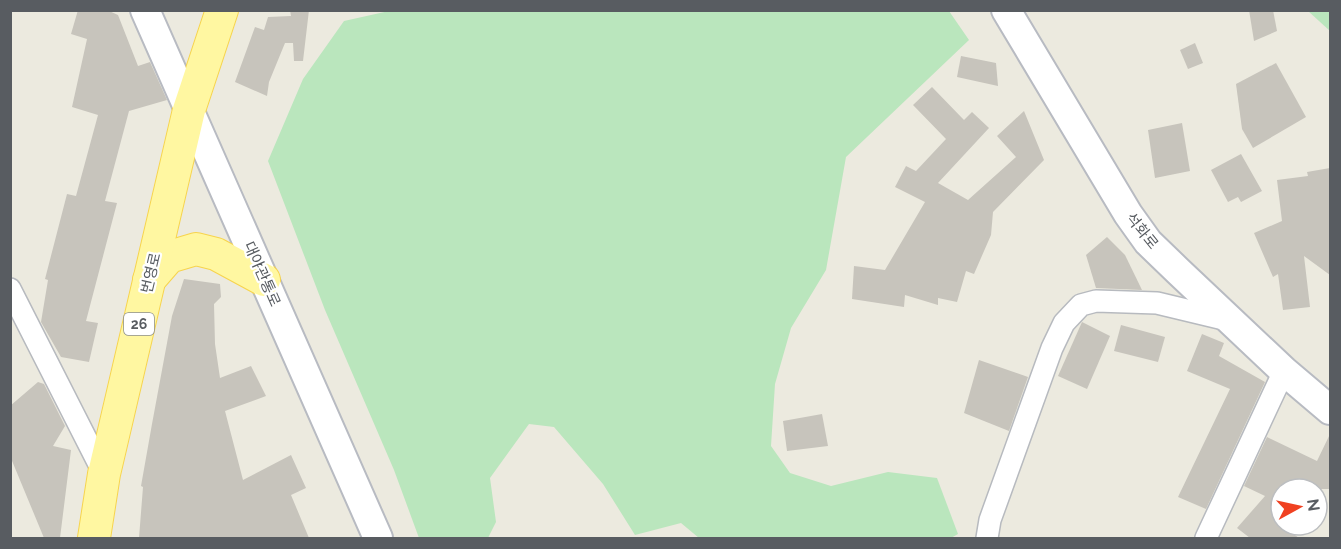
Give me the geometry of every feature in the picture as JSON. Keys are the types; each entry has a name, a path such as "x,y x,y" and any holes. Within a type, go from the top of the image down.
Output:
{"main road":[{"name":"번영로","path":"96,535 104,474 189,110 222,10"},
{"path":"149,280 169,257 196,249 216,254 264,280"}],"street":[{"name":"대야관통로","path":"145,10 378,538"},
{"name":"석화로","path":"1006,10 1128,214 1148,242 1284,371 1330,410"},
{"path":"10,289 104,474"},
{"path":"987,538 990,520 1052,348 1064,323 1082,305 1096,301 1157,303 1233,322"},
{"path":"1206,538 1284,371"}],"green space":[{"path":"389,11 949,11 969,40 846,157 826,270 791,328 775,384 771,446 790,473 831,486 888,472 937,478 958,534 951,538 699,538 681,523 635,535 603,484 554,427 529,424 490,478 496,522 488,538 419,538 394,470 325,310 268,161 303,79 344,21"},
{"path":"1308,11 1330,11 1330,31"}],"building":[{"path":"78,10 107,10 118,15 138,66 150,62 167,100 129,111 105,201 117,203 86,321 98,323 89,362 61,357 41,322 48,280 45,279 67,194 76,196 98,115 72,107 87,39 71,34"},
{"path":"290,10 309,10 303,61 294,61 293,43 285,43 269,82 267,96 235,82 255,27 264,30 268,17 291,16"},
{"path":"1249,10 1273,10 1277,31 1254,41"},
{"path":"1195,43 1203,63 1188,69 1180,50"},
{"path":"961,56 996,63 998,86 957,77"},
{"path":"1276,63 1306,117 1253,148 1242,129 1236,84"},
{"path":"932,87 964,120 972,112 989,128 938,183 968,200 1016,157 997,136 1024,111 1044,160 993,212 991,235 974,274 966,271 957,302 938,298 938,305 905,295 904,307 852,299 854,266 885,270 925,202 895,187 906,166 916,171 946,139 913,105"},
{"path":"1182,123 1190,171 1155,178 1148,130"},
{"path":"1241,154 1262,191 1241,202 1238,197 1228,202 1211,170"},
{"path":"1330,168 1330,275 1304,256 1310,307 1283,310 1278,274 1273,277 1254,233 1282,221 1277,180 1308,176 1307,172"},
{"path":"1107,237 1125,255 1142,290 1096,288 1086,255"},
{"path":"184,279 220,284 221,297 214,304 215,344 220,378 251,366 266,396 225,411 243,480 291,455 306,488 291,495 309,538 139,538 143,487 141,486 172,316"},
{"path":"1082,322 1110,336 1087,389 1058,376"},
{"path":"1121,325 1165,337 1158,362 1114,351"},
{"path":"1202,334 1224,343 1219,356 1265,382 1206,509 1178,497 1230,389 1187,371"},
{"path":"979,360 1028,377 1009,431 964,413"},
{"path":"38,382 44,384 65,426 53,446 71,450 60,538 44,538 10,456 10,406"},
{"path":"822,414 828,446 787,451 783,421"},
{"path":"1330,434 1330,489 1329,477 1269,477 1269,537 1299,538 1250,538 1237,528 1265,496 1244,486 1267,437 1317,461"}]}
